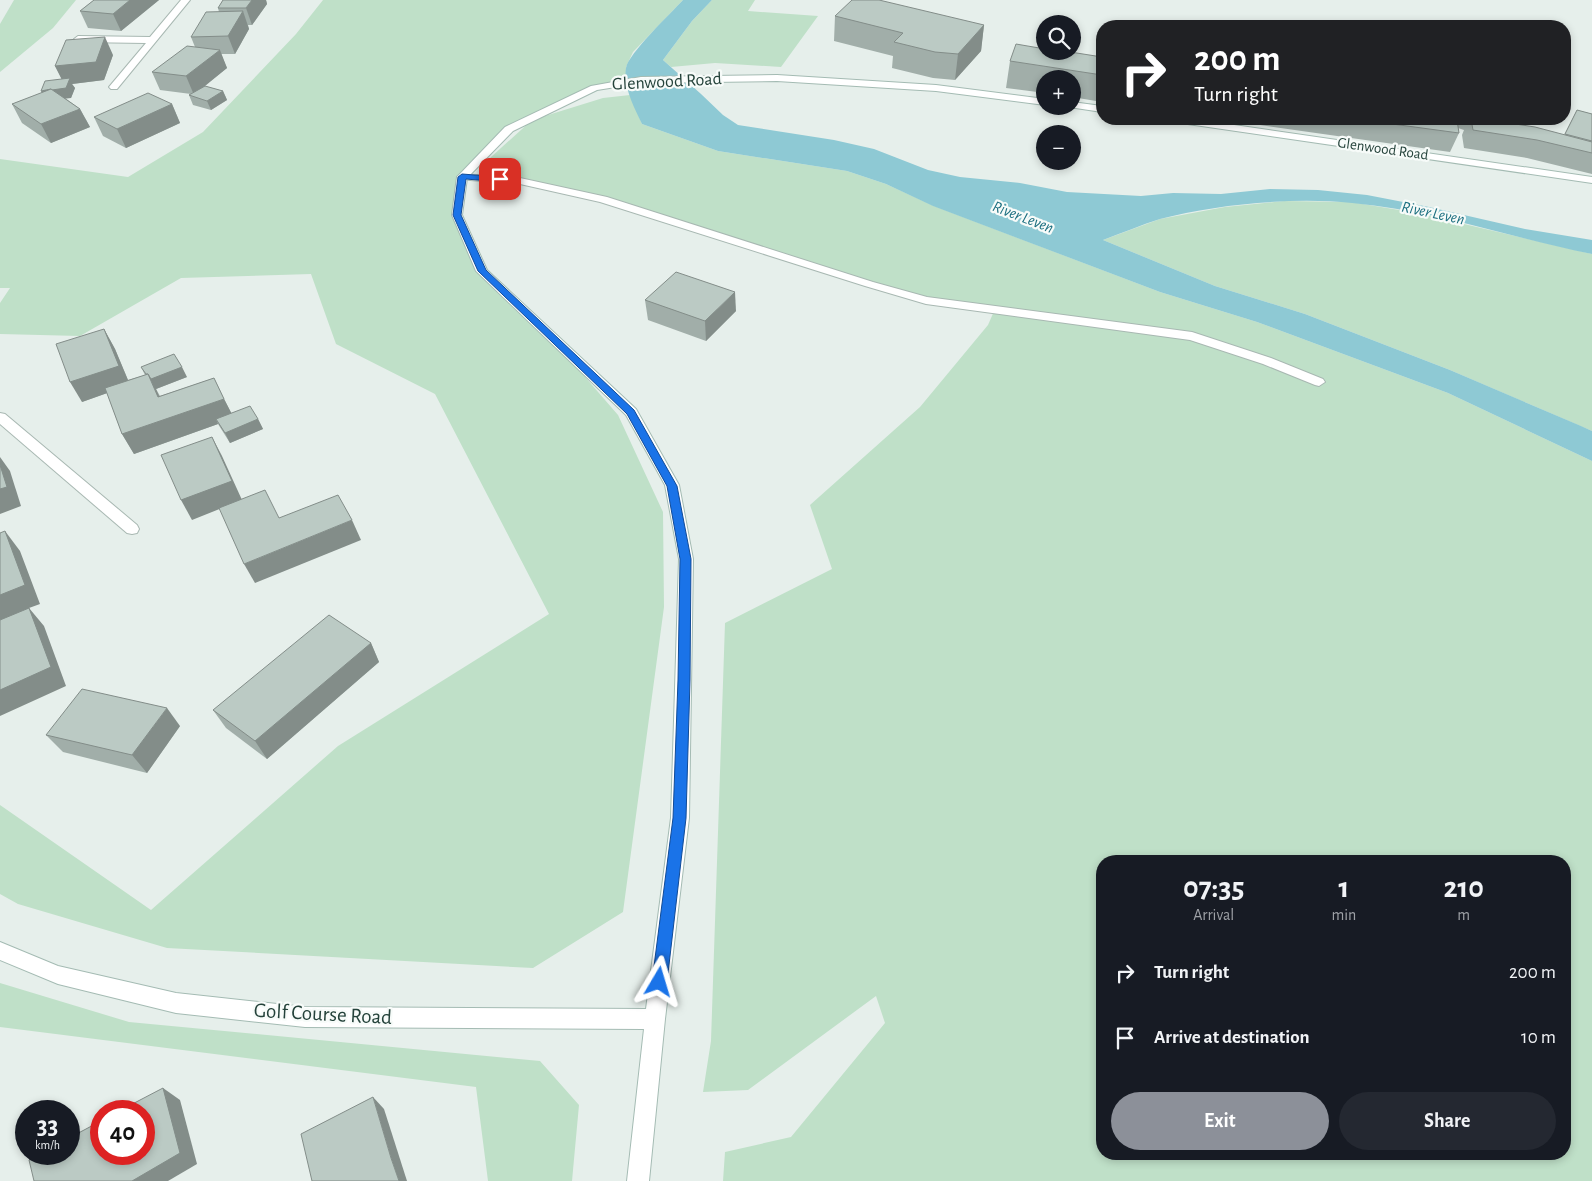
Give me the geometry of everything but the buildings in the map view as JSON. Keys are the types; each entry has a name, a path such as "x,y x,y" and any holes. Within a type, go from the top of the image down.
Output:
{"street":[{"path":"114,87 186,0"},
{"path":"78,39 152,40"},
{"name":"Glenwood Road","path":"462,177 509,129 594,88 641,80 776,78 936,88 1036,101"},
{"path":"1081,107 1096,108"},
{"name":"Glenwood Road","path":"1215,125 1592,180"},
{"path":"638,1181 680,808 686,559 672,486 631,412 482,271 457,215 462,177 520,181 603,199 869,284 926,300 1192,336 1267,361 1319,382"},
{"path":"2,421 132,529"},
{"name":"Golf Course Road","path":"0,951 58,975 157,999 176,1003 285,1015 305,1017 655,1019"}],"green space":[{"path":"14,0 76,0 53,28 0,72 0,24"},
{"path":"323,0 683,0 633,52 626,67 626,79 594,88 509,129 462,177 457,215 483,271 534,318 618,415 663,512 664,607 623,912 533,968 167,948 18,904 0,894 0,805 151,910 338,746 549,614 435,394 336,344 311,274 181,278 80,336 0,334 0,303 10,288 0,288 0,159 128,177 203,132 296,34"},
{"path":"712,0 755,0 748,11 818,16 781,67 715,63 671,67 663,60 692,21"},
{"path":"630,95 642,124 718,151 847,171 886,184 934,206 1160,292 1257,322 1448,393 1592,461 1592,1181 723,1181 725,1152 791,1137 885,1023 876,996 748,1090 703,1092 711,1041 725,623 832,569 810,505 920,407 988,325 995,309 926,300 603,199 520,181 480,178 491,157 532,120 603,98"},
{"path":"1284,201 1351,202 1417,213 1592,254 1592,431 1450,370 1305,314 1215,286 1103,240 1160,219 1225,207"},
{"path":"0,983 129,1022 540,1061 579,1105 572,1181 488,1181 476,1087 0,1027"}],"water":[{"name":"River Leven","path":"683,0 712,0 692,21 663,60 723,115 738,125 834,140 874,149 928,170 960,177 1020,183 1067,192 1141,196 1173,193 1221,194 1270,189 1318,190 1367,195 1525,229 1592,240 1592,254 1412,212 1329,201 1280,201 1206,209 1182,214 1153,221 1103,240 1215,286 1305,314 1450,370 1581,426 1592,431 1592,461 1448,393 1257,322 1160,292 933,206 886,184 847,171 718,151 642,124 628,90 625,75 626,68 634,53"}],"route":[{"path":"500,179 462,177 457,215 482,271 534,318 631,412 672,486 686,559 684,680 680,818 659,982"}]}
